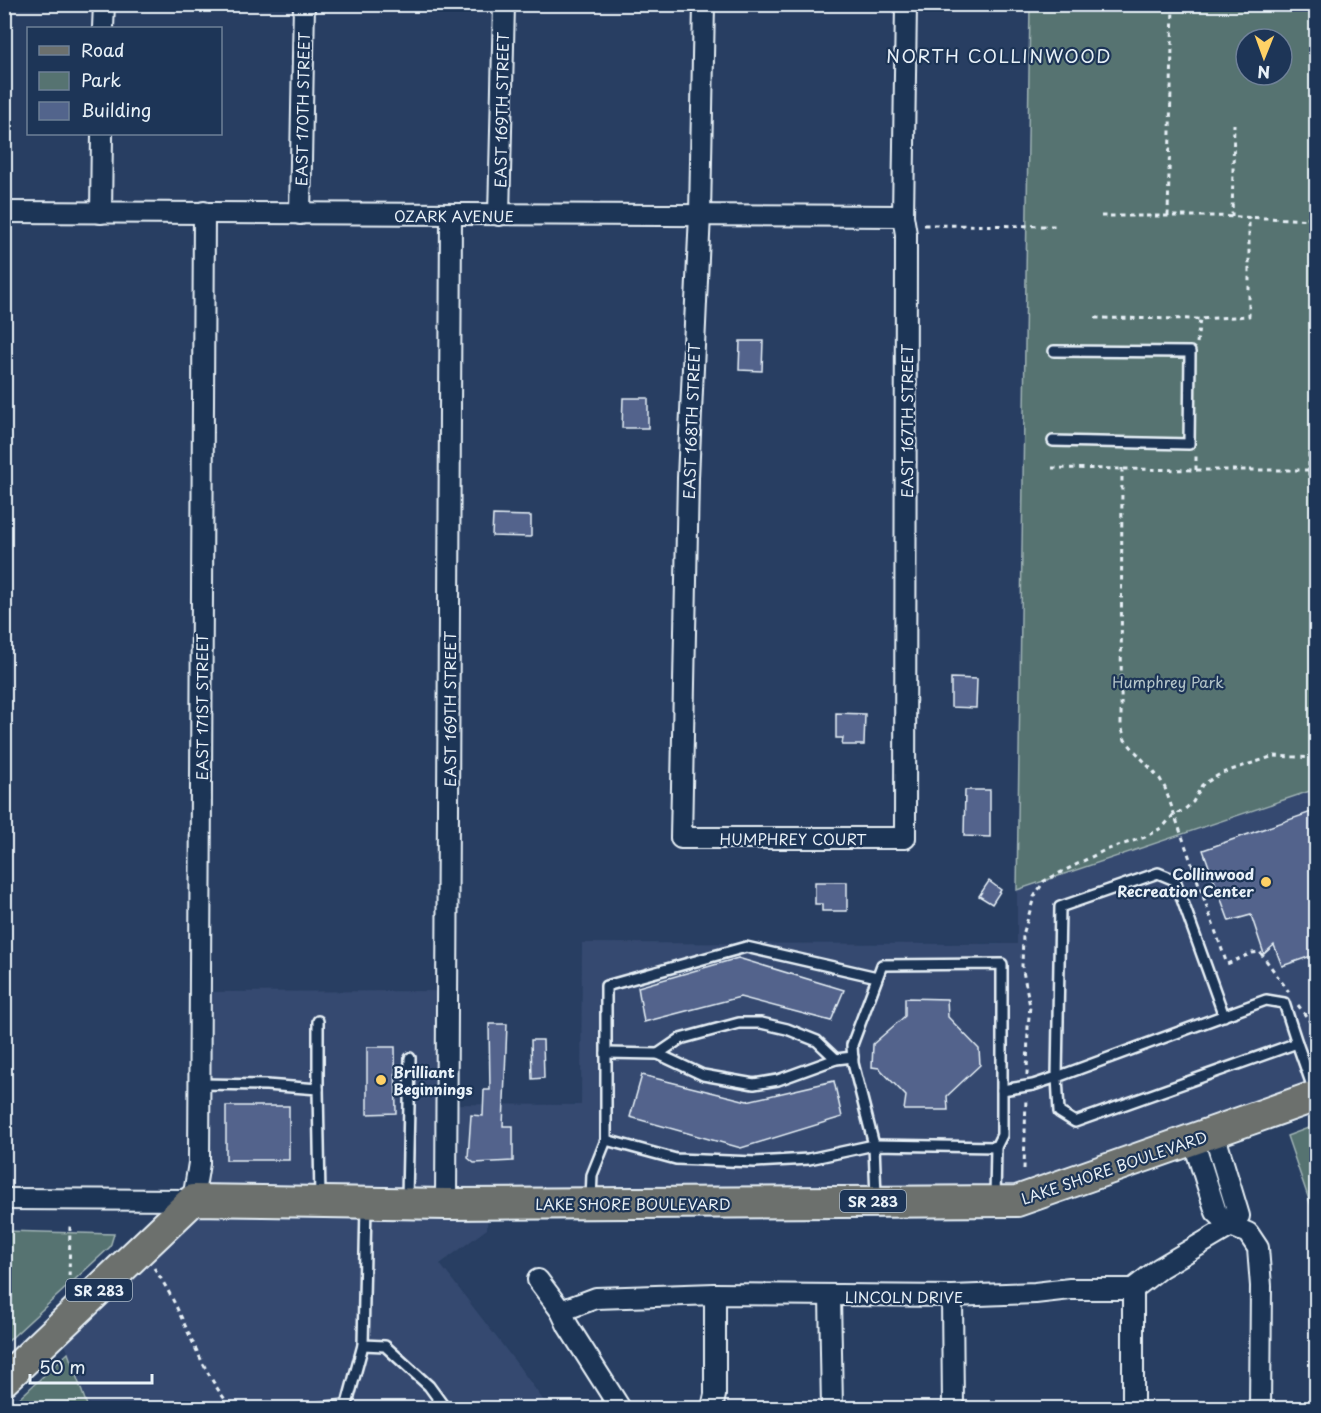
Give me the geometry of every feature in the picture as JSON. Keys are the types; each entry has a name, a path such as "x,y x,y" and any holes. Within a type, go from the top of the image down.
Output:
{"main road":[{"name":"LAKE SHORE BOULEVARD","path":"193,1200 446,1204 1017,1200 1316,1097"},
{"name":"SR 283","path":"4,1380 193,1200"}],"street":[{"path":"103,27 104,4"},
{"name":"EAST 170TH STREET","path":"300,214 304,4"},
{"name":"EAST 169TH STREET","path":"499,215 504,4"},
{"name":"EAST 168TH STREET","path":"681,838 688,478 700,214 704,4"},
{"name":"EAST 167TH STREET","path":"905,837 906,234 903,216 906,4"},
{"path":"101,213 102,135"},
{"name":"OZARK AVENUE","path":"4,212 903,216"},
{"name":"EAST 171ST STREET","path":"193,1200 199,1163 200,1084 204,212"},
{"name":"EAST 169TH STREET","path":"446,1204 451,215"},
{"name":"HUMPHREY COURT","path":"681,838 905,837"},
{"path":"1133,1408 1133,1289 1160,1268 1231,1226 1239,1216 1203,1136"},
{"path":"4,1199 193,1200"},
{"path":"1231,1226 1248,1233 1258,1248 1261,1286 1260,1408"},
{"path":"538,1280 561,1311 568,1326 620,1408"},
{"name":"LINCOLN DRIVE","path":"561,1311 596,1298 716,1294 952,1296 1035,1293 1070,1289 1133,1289"},
{"path":"712,1408 716,1294"},
{"path":"830,1296 832,1408"},
{"path":"952,1296 953,1408"}],"lane":[{"path":"1053,441 1189,444 1190,363 1190,351 1054,351"},
{"path":"1224,1016 1174,880 1158,873 1060,907 1057,1077 1059,1112 1075,1122 1297,1043"},
{"path":"591,1203 592,1175 606,1140 606,986 746,947 877,977"},
{"path":"876,1201 874,1145 852,1045 882,965 1002,964 1002,1135 996,1147 995,1201"},
{"path":"1002,1090 1027,1086 1057,1077 1266,1000 1284,1003 1316,1097"},
{"path":"318,1021 320,1203"},
{"path":"658,1054 680,1039 739,1023 761,1023 787,1029 818,1041 836,1059"},
{"path":"606,1053 658,1054 703,1075 754,1084 778,1080 836,1059 853,1057"},
{"path":"407,1204 410,1058"},
{"path":"200,1084 318,1089"},
{"path":"606,1140 676,1158 754,1162 808,1160 874,1145 996,1147"},
{"path":"317,1408 346,1407 363,1345 366,1203"},
{"path":"363,1345 385,1346 429,1386 445,1408"}],"path":[{"path":"1168,216 1173,4"},
{"path":"1232,217 1234,124"},
{"path":"1101,216 1317,218"},
{"path":"924,225 1056,226"},
{"path":"1095,318 1200,319"},
{"path":"1317,451 1309,451 1309,479 1317,479"},
{"path":"1122,468 1121,725 1125,740 1160,779 1165,788 1227,964 1260,952 1292,996"},
{"path":"1196,470 1309,470"},
{"path":"1298,1004 1317,1030"},
{"path":"1024,1169 1028,1069"},
{"path":"69,1285 70,1224"},
{"path":"154,1268 177,1310 197,1356 232,1408"}],"shaded area":[{"path":"1316,790 1316,1096 1017,1201 488,1204 487,1229 440,1264 549,1408 90,1408 59,1329 193,1200 200,992 447,991 447,1104 581,1105 582,943 1017,944 1017,890"}],"green space":[{"name":"Humphrey Park","path":"1030,5 1316,5 1316,789 1017,890"},
{"path":"1316,1125 1316,1220 1287,1136"},
{"path":"5,1231 114,1234 110,1247 5,1344"},
{"path":"68,1353 88,1408 9,1408"}],"building":[{"path":"740,341 763,341 762,371 739,370"},
{"path":"623,398 648,398 648,428 622,428"},
{"path":"493,515 531,516 531,537 492,536"},
{"path":"951,678 977,679 976,708 951,707"},
{"path":"836,713 865,714 864,745 842,745 843,738 836,738"},
{"path":"965,790 990,790 990,837 964,836"},
{"name":"Collinwood Recreation Center","path":"1317,810 1317,954 1282,966 1274,945 1264,954 1251,915 1229,921 1203,850"},
{"path":"989,881 1001,890 992,904 979,896"},
{"path":"815,882 847,882 847,911 822,911 822,904 815,904"},
{"path":"738,958 844,990 831,1021 740,997 644,1022 638,987"},
{"path":"905,998 947,999 948,1017 979,1049 980,1065 947,1096 948,1110 904,1110 906,1096 879,1068 872,1067 873,1044 905,1016"},
{"path":"489,1024 507,1024 503,1126 513,1126 513,1161 474,1163 468,1158 471,1115 483,1116 484,1090 490,1090"},
{"path":"531,1040 543,1040 544,1078 532,1079"},
{"name":"Brilliant Beginnings","path":"367,1047 395,1047 396,1113 367,1114"},
{"path":"642,1075 747,1101 834,1081 842,1117 741,1148 630,1117"},
{"path":"226,1106 289,1106 289,1160 226,1160"}],"place":[{"name":"Collinwood Recreation Center","path":"1266,882"},
{"name":"Brilliant Beginnings","path":"381,1080"}],"district":[{"name":"NORTH COLLINWOOD","path":"999,55"}]}
